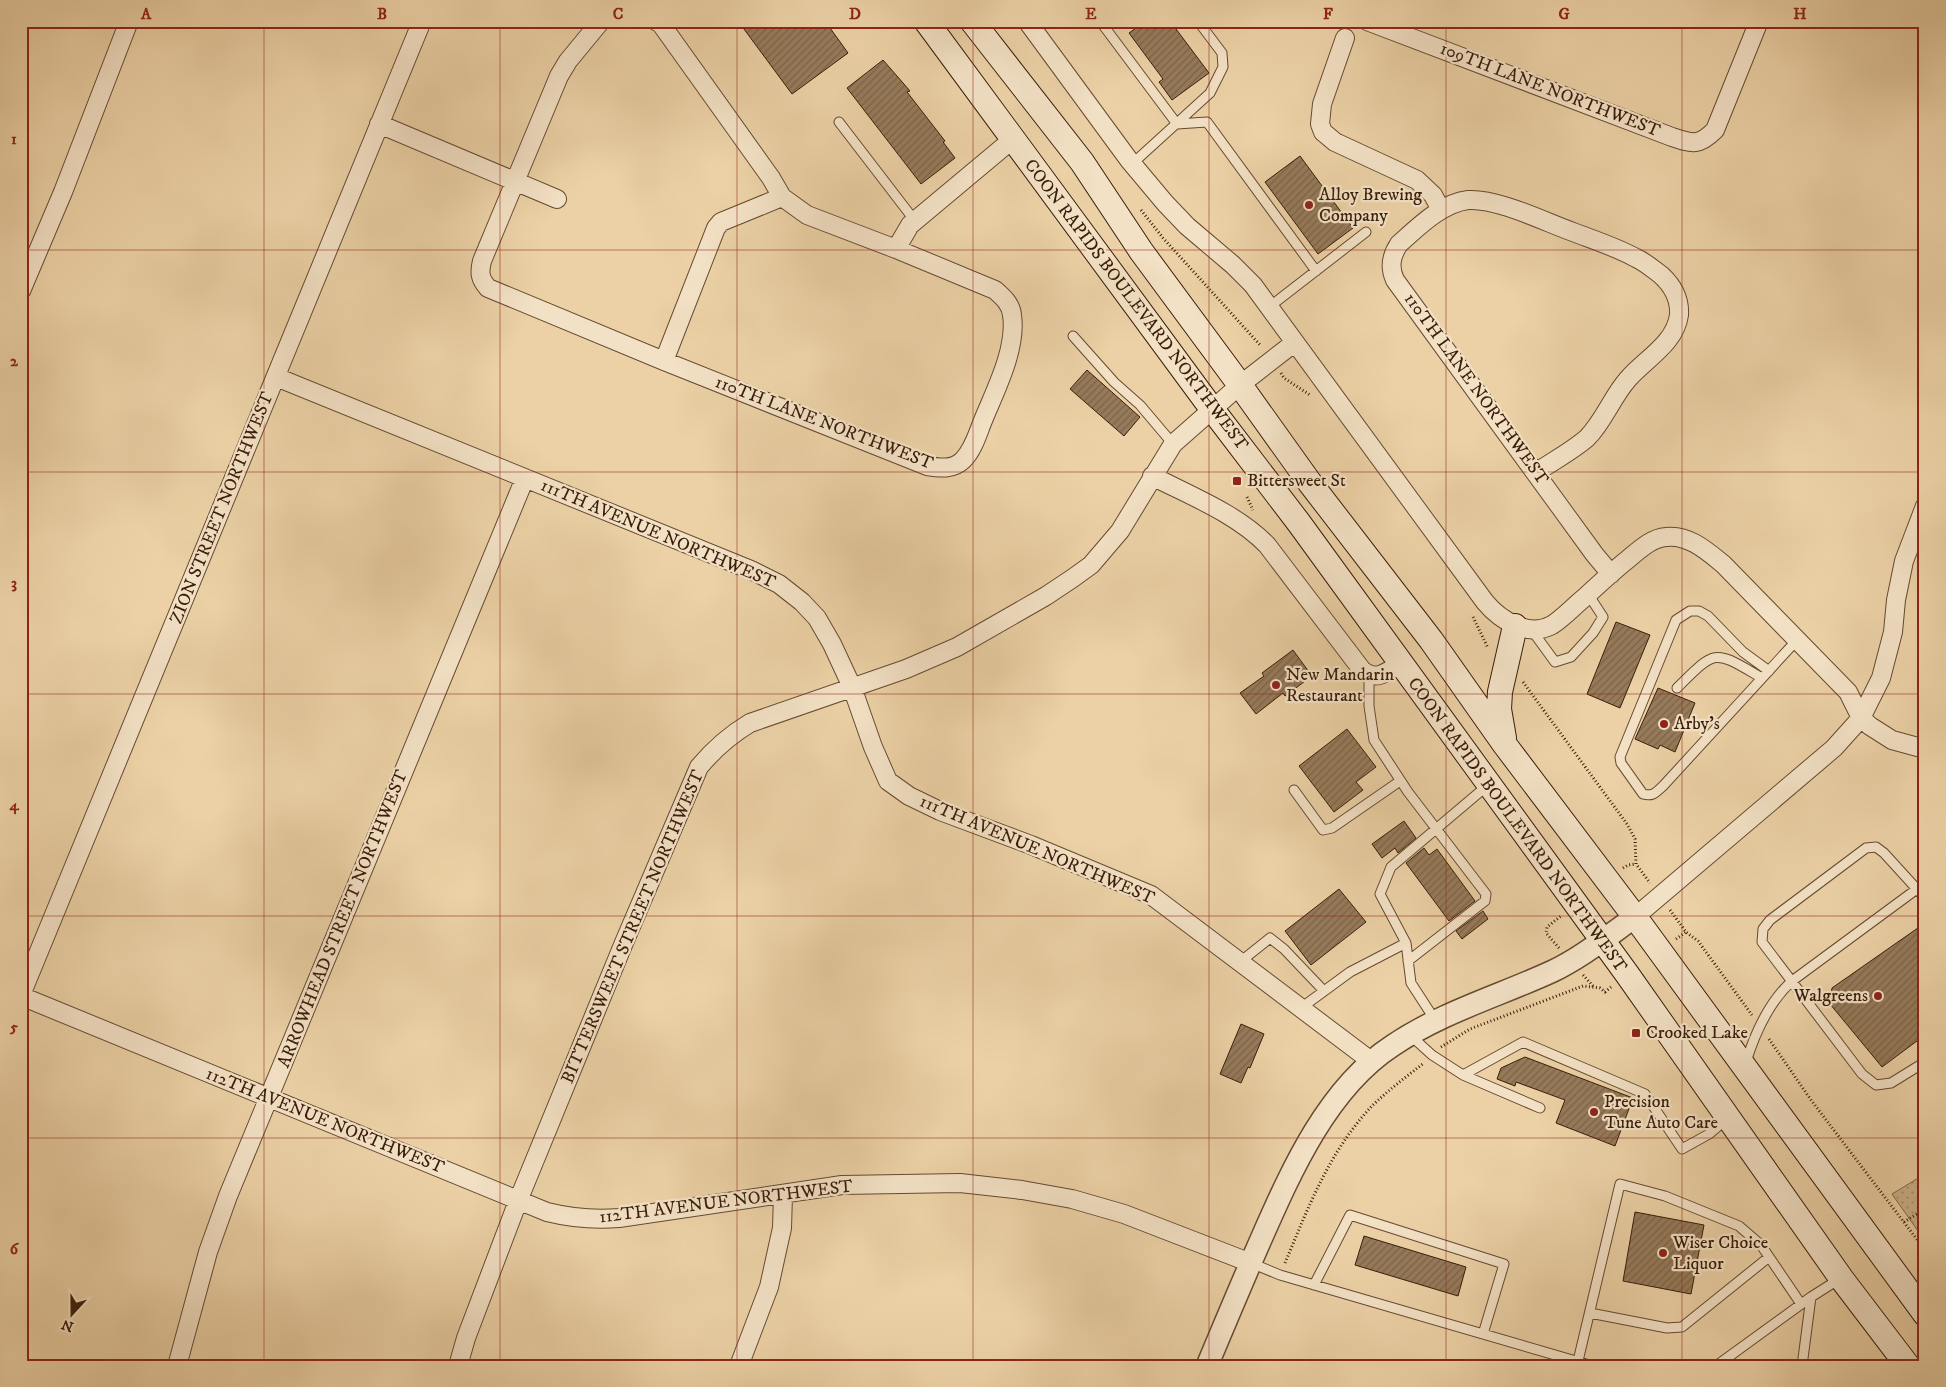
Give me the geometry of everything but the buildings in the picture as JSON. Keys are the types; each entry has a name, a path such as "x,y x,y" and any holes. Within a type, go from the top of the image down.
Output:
{"main road":[{"name":"COON RAPIDS BOULEVARD NORTHWEST","path":"926,21 1212,409 1299,523 1601,941 1841,1278 1908,1366"},
{"name":"COON RAPIDS BOULEVARD NORTHWEST","path":"972,21 1082,162 1141,251 1310,483 1430,640 1505,745 1635,917 1925,1314"},
{"path":"1505,745 1499,709 1500,692 1523,628"}],"street":[{"path":"21,291 63,192 129,21"},
{"name":"ZION STREET NORTHWEST","path":"21,995 422,21"},
{"name":"110TH LANE NORTHWEST","path":"601,21 568,61 559,76 482,261 479,273 482,281 488,288 664,361 927,466 942,468 954,466 963,460 971,449 1002,374 1013,327 1012,313 1006,299 995,290 807,215 782,197 771,178 661,24 656,21"},
{"path":"1028,21 1132,164 1165,203 1181,220 1233,265 1252,285 1497,616 1523,628 1550,626 1650,542 1665,537 1682,538 1702,547 1723,564 1848,692 1861,718 1882,735 1925,750"},
{"name":"109TH LANE NORTHWEST","path":"1367,21 1672,137 1697,143 1704,140 1715,130 1759,21"},
{"path":"1345,38 1322,104 1320,124 1323,132 1335,142 1417,180 1433,195 1441,210 1454,203 1469,200 1484,201 1504,206 1636,258 1661,276 1671,286 1678,303 1679,315 1674,330 1668,339 1628,379 1594,431 1585,440 1537,472"},
{"path":"379,124 557,199"},
{"path":"896,249 910,225 1013,139"},
{"path":"664,361 716,228 721,222 782,197"},
{"name":"110TH LANE NORTHWEST","path":"1441,210 1399,244 1394,252 1391,271 1395,280 1537,472 1595,555 1611,574"},
{"name":"BITTERSWEET STREET NORTHWEST","path":"458,1366 466,1338 518,1201 623,945 699,767 732,734 750,723 906,670 957,647 1046,596 1073,578 1091,565 1120,531 1173,444 1240,385 1294,343"},
{"name":"111TH AVENUE NORTHWEST","path":"276,377 751,570 779,584 802,602 818,618 852,687 873,747 888,781 902,791 940,811 1031,844 1151,895 1371,1062"},
{"path":"1152,476 1221,512 1254,532 1273,552 1362,670 1369,676 1380,676 1400,664"},
{"name":"ARROWHEAD STREET NORTHWEST","path":"177,1366 208,1252 228,1196 525,478"},
{"path":"1207,1366 1278,1202 1306,1147 1332,1105 1371,1062 1435,1020 1552,971 1601,941 1635,917 1834,748 1861,718 1876,689 1888,657 1904,561 1925,506"},
{"name":"112TH AVENUE NORTHWEST","path":"21,995 518,1201 568,1218 595,1220 619,1218 842,1185 960,1183 1022,1190 1072,1199 1124,1214 1251,1263"},
{"path":"739,1366 769,1287 782,1228 783,1195"}],"lane":[{"path":"1100,21 1177,124"},
{"path":"1132,164 1210,93 1223,67 1222,53 1198,21"},
{"path":"839,122 915,221"},
{"path":"1177,124 1207,122 1316,271"},
{"path":"1268,308 1366,232"},
{"path":"1073,336 1114,382 1140,405 1173,444"},
{"path":"1523,628 1555,662 1571,657 1593,633 1603,617 1588,594"},
{"path":"1769,671 1743,652 1708,616 1699,611 1690,611 1676,620 1620,756 1620,763 1644,794 1653,795 1663,786 1769,671 1797,640"},
{"path":"1677,688 1704,661 1714,657 1726,657 1762,678"},
{"path":"1369,676 1369,706 1374,740 1400,781 1486,894 1485,901 1408,961"},
{"path":"1294,790 1323,830 1332,828 1400,781"},
{"path":"1435,1020 1411,983 1406,943 1380,894 1391,867 1488,785"},
{"path":"1925,898 1921,886 1884,853 1876,847 1866,848 1770,920 1763,929 1762,942 1862,1074 1876,1085 1891,1083 1925,1062"},
{"path":"1745,1068 1751,1047 1760,1027 1780,992 1792,981 1921,886"},
{"path":"1240,962 1270,938 1284,949 1324,991"},
{"path":"1301,1008 1350,972 1406,943"},
{"path":"1410,1035 1432,1055 1463,1075 1540,1108"},
{"path":"1463,1075 1523,1042 1645,1094 1682,1149 1710,1134 1728,1118"},
{"path":"1578,1361 1620,1184 1665,1196 1739,1226 1761,1245 1801,1304"},
{"path":"1314,1285 1350,1215 1504,1264 1483,1334"},
{"path":"1590,1312 1667,1328 1682,1327 1769,1257"},
{"path":"1251,1263 1280,1275 1593,1366"},
{"path":"1716,1366 1801,1304 1841,1278"},
{"path":"1802,1366 1811,1297"}],"path":[{"path":"1523,681 1627,824 1635,839 1636,864"},
{"path":"1681,926 1698,941 1756,1021"},
{"path":"1280,1275 1318,1185 1334,1155 1372,1106 1446,1042 1470,1029 1583,986 1600,988 1605,992"},
{"path":"1766,1035 1811,1100 1925,1250"},
{"path":"1904,1222 1925,1208"}],"shaded area":[{"path":"1925,1174 1925,1241 1892,1194"}],"place":[{"name":"Alloy Brewing Company","path":"1309,205"},
{"name":"Bittersweet St","path":"1237,481"},
{"name":"New Mandarin Restaurant","path":"1276,685"},
{"name":"Arby's","path":"1664,724"},
{"name":"Walgreens","path":"1878,996"},
{"name":"Crooked Lake","path":"1636,1033"},
{"name":"Precision Tune Auto Care","path":"1594,1112"},
{"name":"Wiser Choice Liquor","path":"1663,1253"}]}
